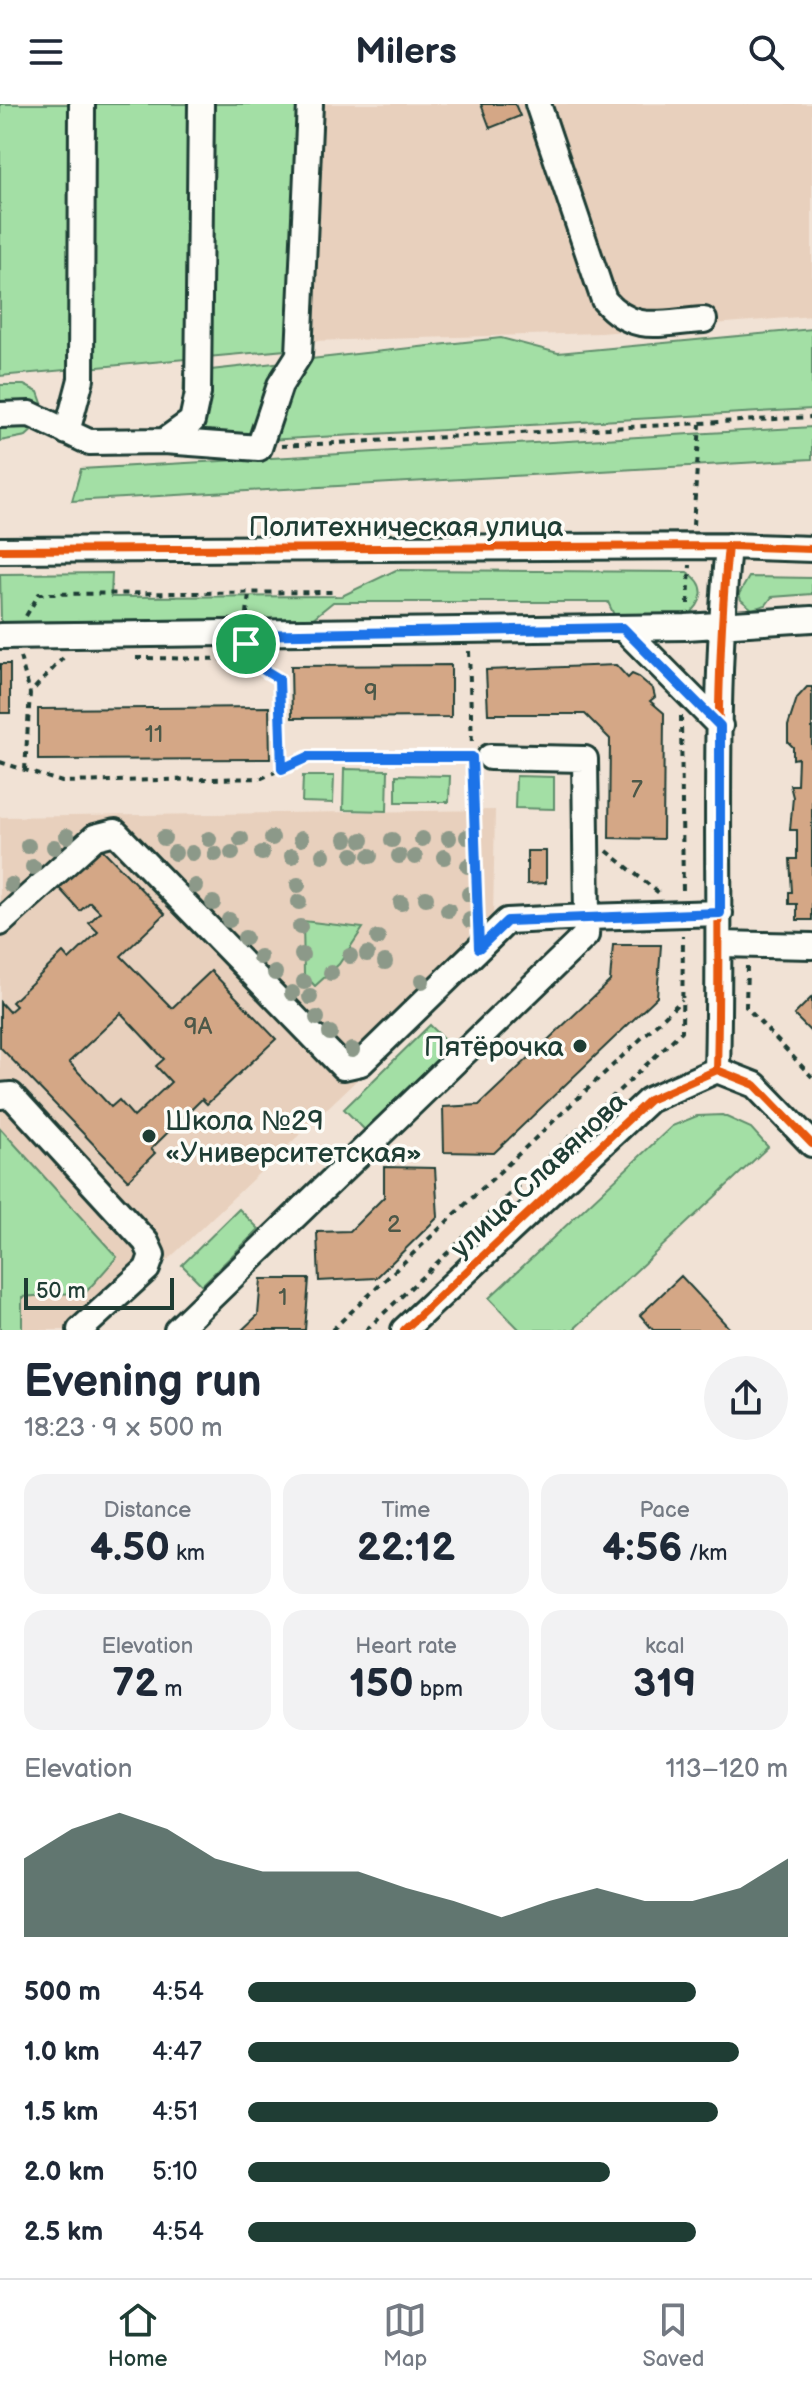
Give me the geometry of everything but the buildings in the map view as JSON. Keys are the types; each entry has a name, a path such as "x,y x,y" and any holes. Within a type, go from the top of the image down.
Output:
{"street":[{"path":"67,432 81,379 82,104"},
{"path":"164,441 192,421 198,393 201,104"},
{"path":"0,415 30,414 89,442 164,441 259,448 280,385 299,355 310,104"},
{"path":"538,104 604,300 617,316 631,324 704,320"},
{"path":"728,546 720,626 721,944 717,1070 755,1085 812,1144"},
{"name":"Политехническая улица","path":"0,550 728,546 812,549"},
{"path":"7,636 246,647 469,631 720,626 812,619"},
{"path":"623,628 720,726"},
{"path":"177,1330 586,935 585,759 481,757"},
{"path":"0,923 95,837 115,832 343,1067 361,1063 507,921 720,913"},
{"path":"721,944 812,946"},
{"name":"улица Славянова","path":"404,1330 649,1100 717,1070"},
{"path":"0,1096 11,1095 146,1242 152,1255 147,1269 80,1330"}],"path":[{"path":"259,448 812,417"},
{"path":"25,770 30,693 7,636 39,594 336,592"},
{"path":"469,631 481,757 479,948"},
{"path":"123,658 246,647 279,679 282,769"},
{"path":"30,693 62,658 77,658"},
{"path":"0,762 62,782 262,778 308,757 481,757"},
{"path":"586,834 683,913"},
{"path":"748,944 746,1007 812,1077"},
{"path":"332,1330 682,999"}],"shaded area":[{"path":"321,104 812,104 812,316 601,333 309,341"},
{"name":"Школа №29 «Университетская»","path":"495,810 493,919 502,942 94,1330 0,1330 0,817"}],"green space":[{"path":"0,104 319,104 307,348 0,376"},
{"path":"812,329 812,409 198,444 182,436 184,373 501,338 558,353"},
{"path":"0,385 24,385 38,392 47,417 26,436 0,441"},
{"path":"812,427 812,459 72,501 81,469"},
{"path":"396,570 687,572 699,583 702,594 697,606 686,617 629,619 614,615 608,602 333,602 312,619 1,622 0,574 112,573 111,597 342,596"},
{"path":"749,577 812,578 812,594 772,597 766,605 752,609 741,600 739,594"},
{"path":"344,769 388,770 387,811 343,810"},
{"path":"396,775 450,776 449,802 396,802"},
{"path":"303,776 334,776 333,803 302,802"},
{"path":"516,776 554,777 554,809 515,808"},
{"path":"303,921 363,928 339,964 315,986 304,974"},
{"path":"430,1025 451,1046 365,1130 344,1109"},
{"path":"722,1115 751,1128 768,1147 573,1330 520,1330 489,1298 672,1126 697,1116"},
{"path":"0,1128 117,1257 86,1292 22,1297 22,1330 0,1330"},
{"path":"239,1209 259,1229 202,1285 182,1265"}],"cycle path":[{"path":"728,546 718,742 717,1070 755,1085 812,1144"},
{"path":"0,550 728,546 812,549"},
{"path":"404,1330 649,1100 717,1070"}],"place":[{"name":"Пятёрочка","path":"580,1046"},
{"name":"Школа №29 «Университетская»","path":"149,1136"}],"route":[{"path":"623,628 720,726 720,913 507,921 479,948 472,757 308,757 282,769 279,679 246,659 246,644 246,635 623,628"}]}
